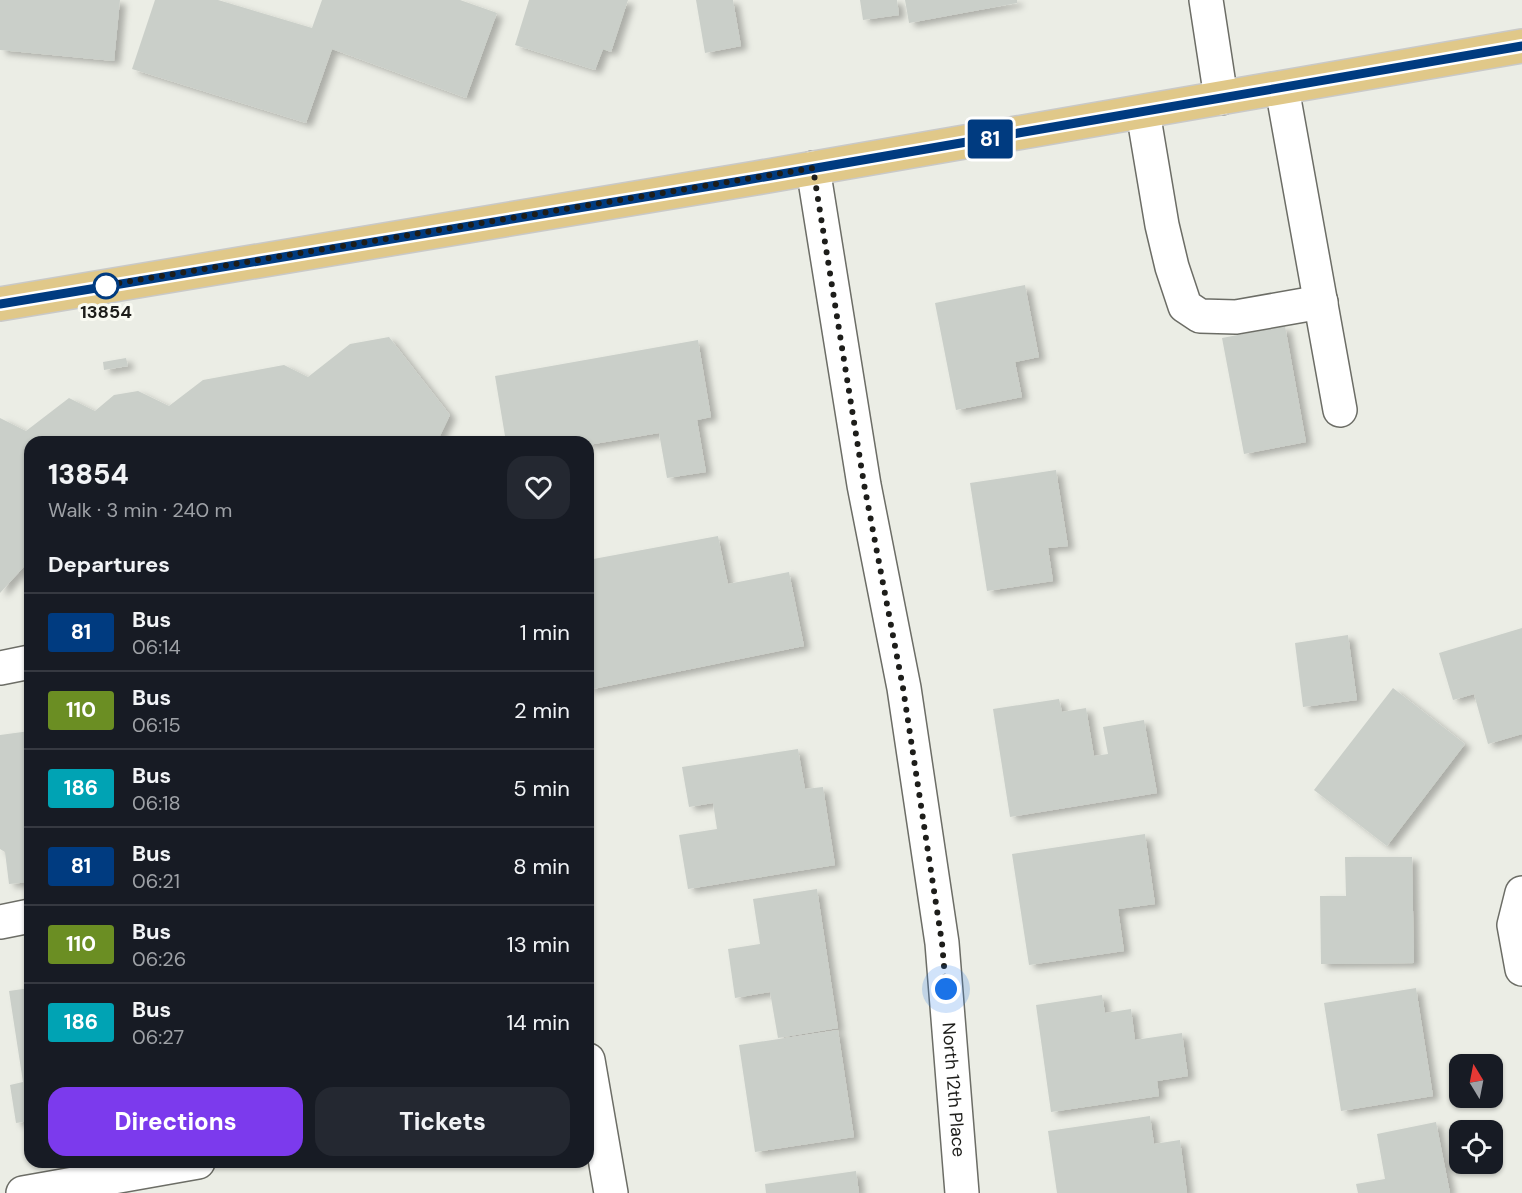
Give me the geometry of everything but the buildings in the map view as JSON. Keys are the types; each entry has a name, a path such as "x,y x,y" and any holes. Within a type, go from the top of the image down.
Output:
{"main road":[{"path":"0,304 1522,46"}],"street":[{"path":"1206,0 1221,98"},
{"path":"1282,88 1340,410"},
{"path":"1143,112 1162,225 1172,267 1185,306 1200,316 1236,317 1321,302"},
{"name":"North 12th Place","path":"813,168 864,484 903,688 942,943 962,1193"},
{"path":"0,668 24,663"},
{"path":"1522,893 1514,925 1522,969"},
{"path":"0,922 24,917"},
{"path":"594,1095 611,1193"},
{"path":"22,1193 164,1168"}],"bus line":[{"name":"81","path":"0,304 735,182 1522,46"}],"place":[{"name":"13854","path":"106,286"}],"route":[{"path":"106,286 102,286 813,168 864,484 903,688 942,943 946,989"}]}
